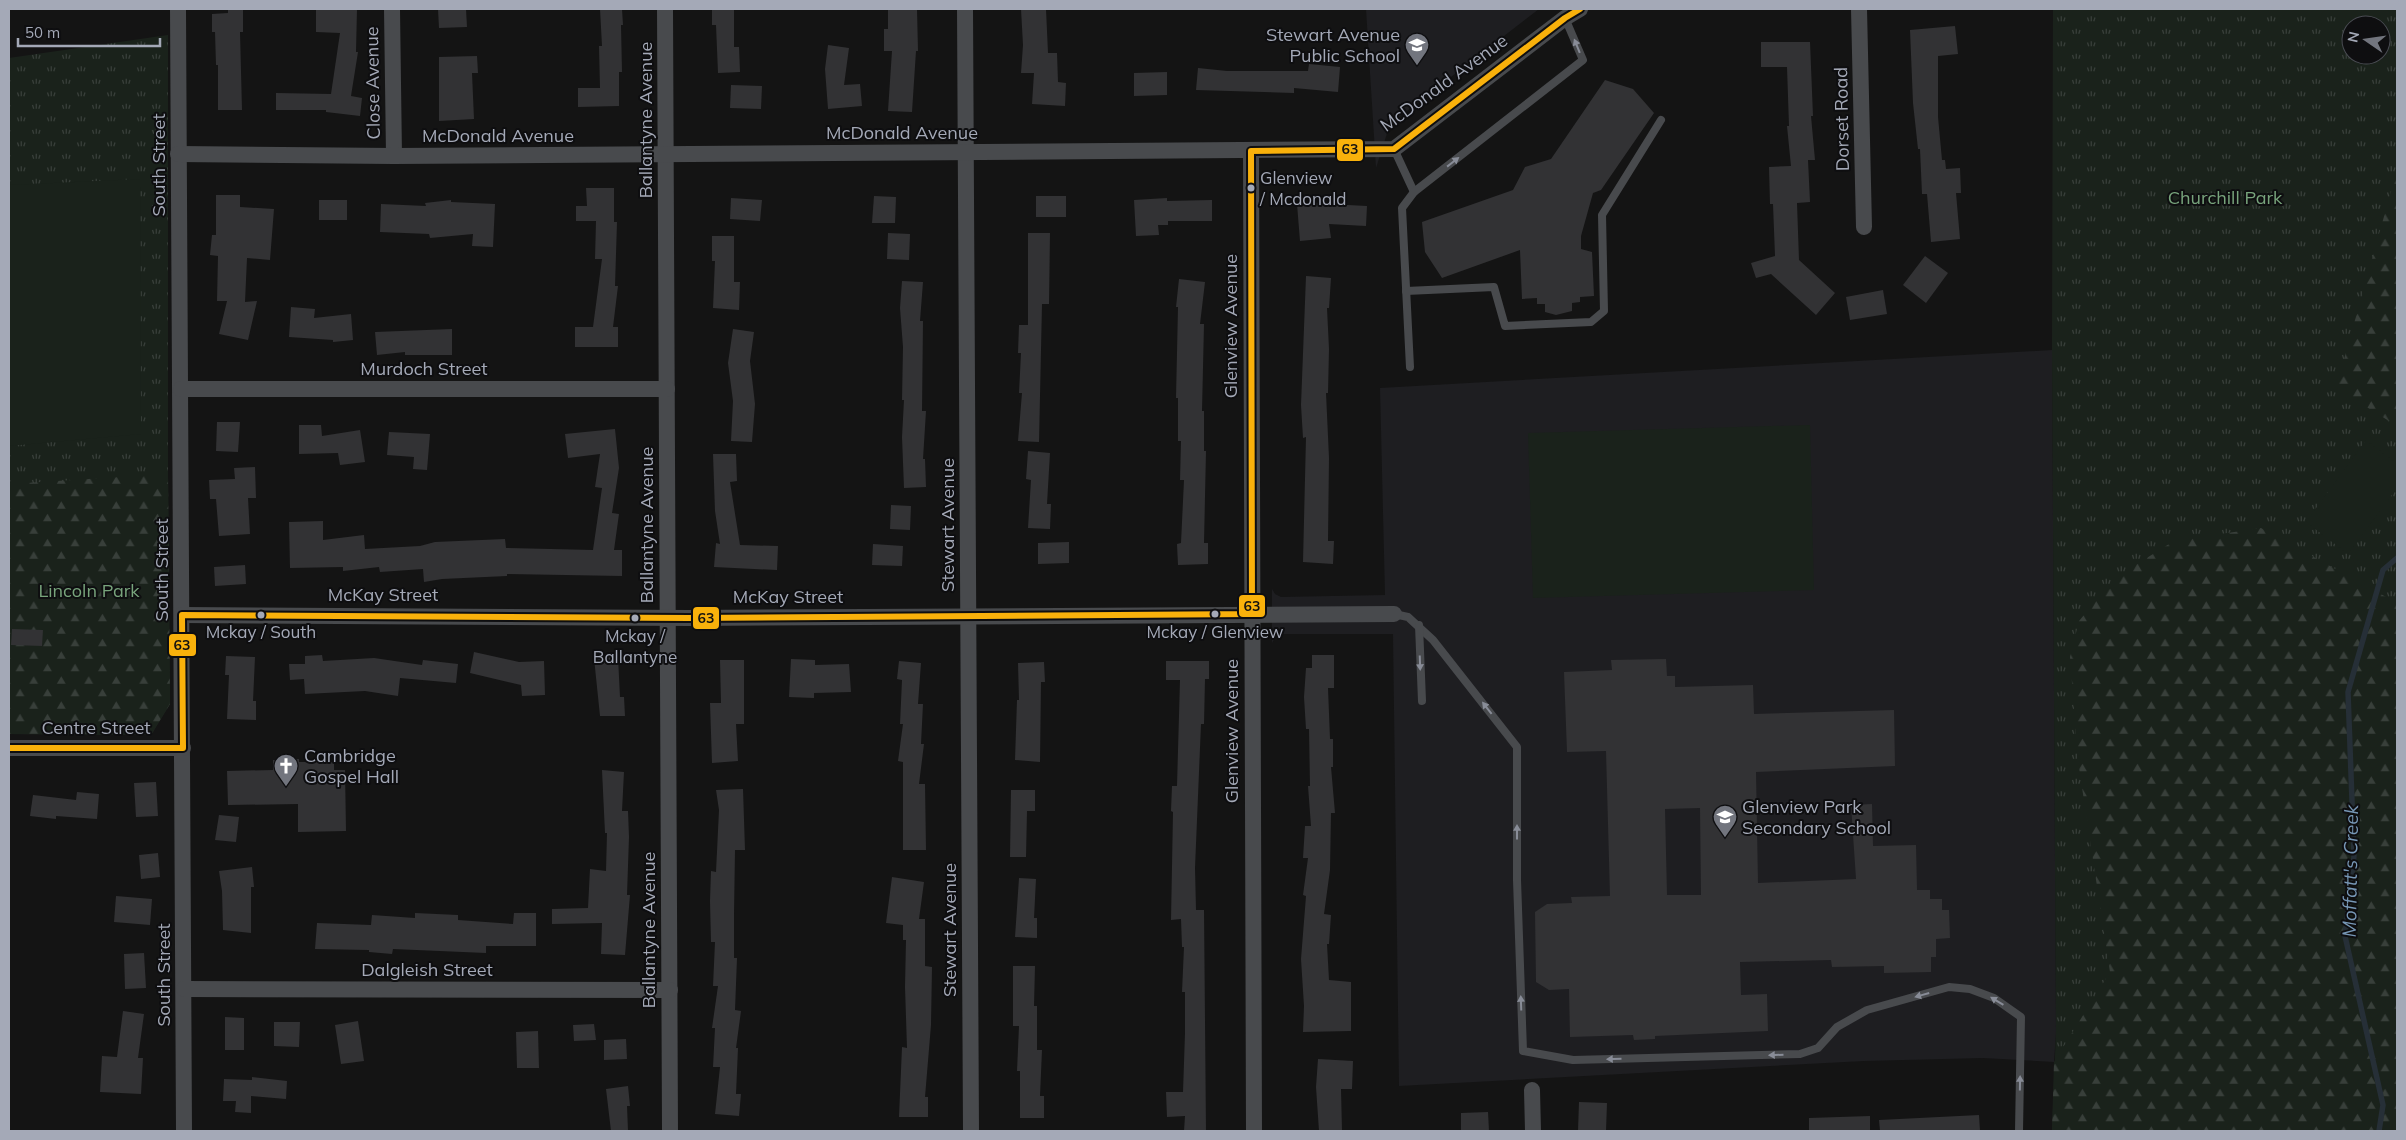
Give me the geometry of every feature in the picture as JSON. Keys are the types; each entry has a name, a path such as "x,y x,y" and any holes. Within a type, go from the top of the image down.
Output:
{"street":[{"name":"South Street","path":"178,9 184,1131"},
{"name":"Close Avenue","path":"392,9 394,156"},
{"name":"Ballantyne Avenue","path":"665,9 670,1131"},
{"name":"Stewart Avenue","path":"965,9 971,1131"},
{"name":"McDonald Avenue","path":"178,154 394,156 666,155 1394,149 1565,18 1580,9"},
{"name":"Dorset Road","path":"1859,9 1864,228"},
{"name":"Glenview Avenue","path":"1251,151 1254,1131"},
{"name":"Murdoch Street","path":"180,390 667,389"},
{"name":"McKay Street","path":"182,615 667,617 1394,614"},
{"name":"Centre Street","path":"9,748 183,748"},
{"name":"Dalgleish Street","path":"184,989 670,990"},
{"path":"1532,1090 1533,1131"}],"lane":[{"path":"1410,367 1402,208 1414,192 1583,60 1565,18"},
{"path":"1406,291 1494,287 1505,326 1590,322 1604,311 1602,215 1661,120"},
{"path":"1394,149 1414,192"},
{"path":"1394,614 1408,618 1419,625 1434,640 1516,747 1517,880 1523,1051 1573,1060 1800,1054 1818,1048 1837,1027 1867,1010 1949,987 1970,989 1994,998 2021,1018 2019,1131"},
{"path":"1419,625 1422,701"}],"shaded area":[{"name":"Stewart Avenue Public School","path":"1366,9 1539,9 1390,124 1376,168"},
{"name":"Glenview Park Secondary School","path":"2052,350 2056,1032 2054,1062 1983,1058 1864,1061 1399,1086 1393,634 1277,634 1272,643 1272,589 1275,594 1281,597 1385,595 1380,388"}],"green space":[{"name":"Churchill Park","path":"2053,9 2397,9 2397,1131 2052,1131 2056,1032 2052,350"},
{"name":"Lincoln Park","path":"168,35 170,704 151,735 9,734 9,58"},
{"path":"2397,170 2397,426 2336,388"},
{"path":"140,179 141,434 9,446 9,185"},
{"path":"1810,425 1814,590 1533,598 1528,433"},
{"path":"2366,440 2397,464 2397,488 2348,554 2306,522"},
{"path":"168,474 170,704 151,735 9,734 9,484"},
{"path":"2261,528 2397,603 2397,1131 2052,1131 2054,1062 2110,972 2078,761 2070,657 2079,621 2116,577 2174,541"}],"building":[{"path":"228,9 243,9 243,32 240,32 242,110 218,110 218,65 216,65 215,32 212,32 212,14 228,13"},
{"path":"316,9 357,9 356,52 358,52 351,96 362,98 360,116 326,112 326,110 276,110 276,93 331,94 340,33 316,32"},
{"path":"438,9 466,9 467,27 439,28"},
{"path":"600,9 622,9 622,72 619,72 619,106 578,107 578,88 600,88 599,46 602,46"},
{"path":"712,9 734,9 734,47 739,47 740,72 718,73 716,25 712,25"},
{"path":"888,9 917,9 918,51 916,51 912,112 888,111 892,51 884,51 884,29 888,29"},
{"path":"1021,9 1046,9 1048,53 1057,53 1058,82 1066,83 1065,106 1032,104 1034,73 1021,73 1023,45"},
{"path":"1955,26 1958,54 1938,56 1938,117 1942,160 1945,160 1946,169 1960,168 1961,193 1956,193 1960,239 1931,242 1927,194 1922,194 1920,149 1918,149 1913,103 1910,30"},
{"path":"1761,42 1810,42 1813,116 1811,116 1815,160 1808,160 1810,202 1797,203 1799,260 1835,293 1816,315 1771,274 1756,278 1751,263 1775,256 1773,204 1770,204 1769,167 1791,166 1787,126 1789,126 1787,67 1761,67"},
{"path":"828,45 849,48 844,85 860,84 862,106 828,109 825,69"},
{"path":"477,56 478,73 472,73 474,119 439,121 439,57"},
{"path":"1309,64 1340,67 1338,92 1294,88 1294,93 1196,90 1198,68 1227,71 1308,71"},
{"path":"1167,72 1167,95 1134,96 1134,73"},
{"path":"1605,80 1633,89 1654,113 1601,190 1593,193 1581,236 1581,249 1592,252 1594,296 1580,297 1580,302 1572,303 1572,311 1556,315 1545,312 1545,304 1537,304 1537,298 1522,299 1520,250 1442,278 1425,252 1422,222 1513,190 1525,167 1551,159"},
{"path":"731,85 762,86 761,109 730,108"},
{"path":"586,188 614,188 614,222 617,222 615,286 618,286 613,327 618,327 618,347 575,347 575,327 593,327 602,259 595,259 596,221 576,221 576,206 587,206"},
{"path":"216,195 240,195 240,207 274,209 270,260 247,258 245,302 257,301 248,340 219,334 227,301 217,301 218,256 210,255 212,235 216,235"},
{"path":"874,196 896,197 895,223 872,223"},
{"path":"1036,196 1066,196 1066,217 1036,217"},
{"path":"731,198 762,200 760,221 730,219"},
{"path":"1167,198 1167,201 1212,200 1212,221 1168,221 1168,225 1158,225 1159,235 1136,236 1134,200"},
{"path":"319,200 347,200 347,220 319,220"},
{"path":"451,200 451,202 495,204 493,247 472,246 473,234 430,238 429,234 380,232 381,204 426,206 425,203"},
{"path":"1327,202 1328,204 1367,206 1366,226 1329,224 1331,238 1300,241 1297,204"},
{"path":"888,233 910,234 909,260 887,259"},
{"path":"1028,233 1050,233 1049,304 1042,304 1039,442 1018,441 1022,393 1019,393 1021,353 1018,353 1019,325 1028,325"},
{"path":"712,236 734,236 734,282 740,282 739,310 713,308 715,261 712,261"},
{"path":"1925,256 1948,273 1926,303 1903,285"},
{"path":"1306,276 1331,278 1329,308 1327,308 1329,349 1328,393 1326,393 1329,458 1328,541 1334,541 1333,564 1303,562 1306,437 1303,438 1301,405"},
{"path":"1179,279 1205,282 1200,324 1204,324 1202,411 1204,411 1204,451 1206,451 1204,543 1208,543 1208,564 1178,565 1177,544 1181,543 1184,480 1180,480 1181,441 1178,441 1178,398 1176,398 1178,307 1176,307"},
{"path":"902,281 923,282 920,321 923,321 922,411 926,411 923,459 925,459 926,487 904,488 902,437 904,400 902,400 903,347 900,308"},
{"path":"1883,290 1887,314 1850,320 1846,297"},
{"path":"291,307 315,309 314,318 351,314 353,340 333,342 333,340 289,337"},
{"path":"452,329 452,355 405,355 405,352 377,355 375,332"},
{"path":"733,329 754,332 750,361 755,404 752,442 731,441 733,401 728,363"},
{"path":"217,422 240,422 238,452 216,451"},
{"path":"299,425 321,425 322,436 360,430 365,462 340,465 338,453 299,454"},
{"path":"615,429 619,468 612,513 619,514 614,550 622,550 622,576 507,574 507,576 442,579 424,582 423,569 380,572 379,567 343,571 343,567 290,568 289,522 323,521 323,540 364,535 365,549 420,546 435,542 505,539 506,548 593,550 602,488 595,487 600,454 568,458 565,434"},
{"path":"389,432 430,434 427,470 413,469 414,457 387,455"},
{"path":"1028,451 1050,453 1047,504 1051,504 1050,529 1028,528 1031,480 1026,479"},
{"path":"713,454 736,454 737,481 730,482 740,545 778,546 777,570 714,567 716,543 720,544 715,511"},
{"path":"255,467 256,498 248,498 250,534 219,536 216,499 210,499 209,480 235,479 234,468"},
{"path":"891,505 911,506 910,530 890,529"},
{"path":"1069,542 1069,563 1038,564 1038,543"},
{"path":"873,544 903,546 902,566 872,565"},
{"path":"245,565 246,584 215,586 214,567"},
{"path":"12,629 43,630 42,646 11,645"},
{"path":"474,652 519,662 544,661 545,695 522,696 521,685 470,673"},
{"path":"322,655 323,661 374,658 422,665 423,660 458,664 456,683 400,678 398,696 365,691 305,694 304,679 290,680 289,664 305,664 305,656"},
{"path":"1312,655 1334,655 1334,688 1328,688 1330,739 1333,739 1333,767 1331,767 1335,813 1331,813 1330,870 1324,914 1331,915 1329,944 1327,944 1329,980 1351,982 1351,1031 1303,1032 1304,1006 1301,959 1306,896 1303,895 1308,858 1303,858 1305,826 1311,826 1308,786 1310,786 1309,729 1306,729 1304,697 1306,668 1312,668"},
{"path":"226,656 255,657 253,701 256,701 256,720 227,719 229,675 225,675"},
{"path":"618,657 620,697 624,697 625,716 600,716 594,658"},
{"path":"791,659 815,660 815,665 849,664 851,692 814,693 814,698 789,697"},
{"path":"1666,659 1667,676 1675,676 1675,687 1753,685 1754,714 1894,710 1895,766 1756,772 1758,883 1856,879 1851,805 1872,804 1873,846 1916,845 1917,890 1930,890 1930,899 1942,899 1942,910 1949,910 1950,938 1936,939 1936,957 1931,957 1931,972 1884,973 1884,966 1832,967 1831,960 1740,962 1741,995 1767,994 1768,1031 1655,1036 1655,1039 1634,1040 1633,1035 1570,1037 1569,989 1549,990 1536,982 1535,912 1547,904 1572,903 1571,897 1610,896 1606,751 1567,752 1564,672 1612,670 1611,660","holes":["1700,808 1701,895 1667,895 1665,809"]},
{"path":"720,660 744,660 744,724 736,724 738,761 712,763 710,703 721,703"},
{"path":"899,661 921,663 918,704 923,704 921,744 924,744 919,784 925,784 926,850 903,850 903,762 898,761 903,724 900,724 902,680 897,679"},
{"path":"1166,661 1209,661 1209,679 1205,679 1204,724 1201,724 1195,868 1196,910 1204,910 1206,1131 1184,1131 1185,1116 1167,1117 1166,1092 1183,1092 1185,992 1182,992 1184,947 1182,947 1181,919 1171,920 1173,812 1171,811 1172,786 1177,786 1180,680 1166,680"},
{"path":"1044,662 1045,682 1041,682 1040,762 1015,760 1017,700 1019,700 1018,663"},
{"name":"Cambridge Gospel Hall","path":"299,759 299,762 334,762 334,770 345,770 346,831 298,832 298,804 228,805 227,771 273,770 273,760"},
{"path":"602,770 624,772 622,811 628,811 627,895 630,895 625,955 601,954 602,923 552,924 552,909 588,908 590,869 606,871 607,833 605,833"},
{"path":"156,782 158,816 136,817 134,783"},
{"path":"743,789 745,850 735,850 734,914 734,958 737,958 735,1010 741,1011 736,1048 738,1048 736,1094 741,1094 739,1116 715,1114 720,1067 713,1067 715,1028 712,1028 718,986 713,986 715,942 711,942 710,901 711,871 716,872 719,810 716,790"},
{"path":"1011,790 1035,790 1035,811 1027,811 1026,857 1010,857"},
{"path":"77,792 99,794 97,819 56,816 56,819 30,816 33,795 76,800"},
{"path":"219,815 239,817 236,842 215,840"},
{"path":"158,853 160,877 141,879 139,855"},
{"path":"252,867 254,887 251,887 251,933 223,930 222,891 219,871"},
{"path":"892,877 924,882 919,919 925,919 925,966 932,967 931,1025 925,1097 928,1097 928,1117 899,1117 902,1047 907,1048 906,940 903,940 903,925 886,923"},
{"path":"1019,878 1036,879 1034,918 1037,918 1037,938 1015,937"},
{"path":"116,896 152,899 150,925 114,922"},
{"path":"415,913 458,915 458,920 513,924 514,913 536,913 536,946 486,946 486,953 393,949 392,954 369,952 369,950 315,949 317,923 371,925 372,915 415,918"},
{"path":"144,953 146,988 125,989 124,954"},
{"path":"1013,966 1035,966 1034,1006 1037,1006 1037,1050 1042,1050 1040,1096 1044,1096 1044,1118 1020,1118 1020,1071 1017,1071 1019,1026 1013,1026"},
{"path":"123,1011 144,1014 138,1058 143,1058 141,1094 100,1092 102,1056 117,1057"},
{"path":"225,1017 244,1018 244,1050 225,1050"},
{"path":"358,1021 364,1061 341,1064 335,1025"},
{"path":"274,1022 300,1022 299,1047 274,1046"},
{"path":"594,1024 596,1040 574,1041 573,1025"},
{"path":"538,1031 539,1068 517,1068 516,1032"},
{"path":"626,1039 627,1059 604,1060 604,1040"},
{"path":"1318,1059 1353,1061 1352,1089 1341,1089 1342,1131 1319,1131 1316,1087"},
{"path":"252,1077 287,1081 286,1099 251,1096 251,1113 235,1112 236,1101 223,1101 224,1079 252,1080"},
{"path":"628,1086 630,1106 627,1106 628,1131 611,1131 606,1089"},
{"path":"1579,1102 1607,1103 1606,1131 1578,1131"},
{"path":"1488,1112 1489,1131 1461,1131 1461,1113"},
{"path":"1979,1115 1980,1131 1880,1131 1879,1120"},
{"path":"1870,1116 1870,1131 1809,1131 1809,1118"}],"waterway":[{"name":"Moffatt's Creek","path":"2379,1131 2383,1105 2345,936 2354,856 2348,692 2383,570 2397,558"}],"transit line":[{"name":"63","path":"9,748 183,748 182,615 689,618 1252,614 1251,151 1394,149 1565,18 1580,9"}],"place":[{"name":"Stewart Avenue Public School","path":"1417,66"},
{"name":"Glenview / Mcdonald","path":"1251,188"},
{"name":"Mckay / Glenview","path":"1215,614"},
{"name":"Mckay / South","path":"261,615"},
{"name":"Mckay / Ballantyne","path":"635,618"},
{"name":"Cambridge Gospel Hall","path":"286,787"},
{"name":"Glenview Park Secondary School","path":"1725,838"}]}
